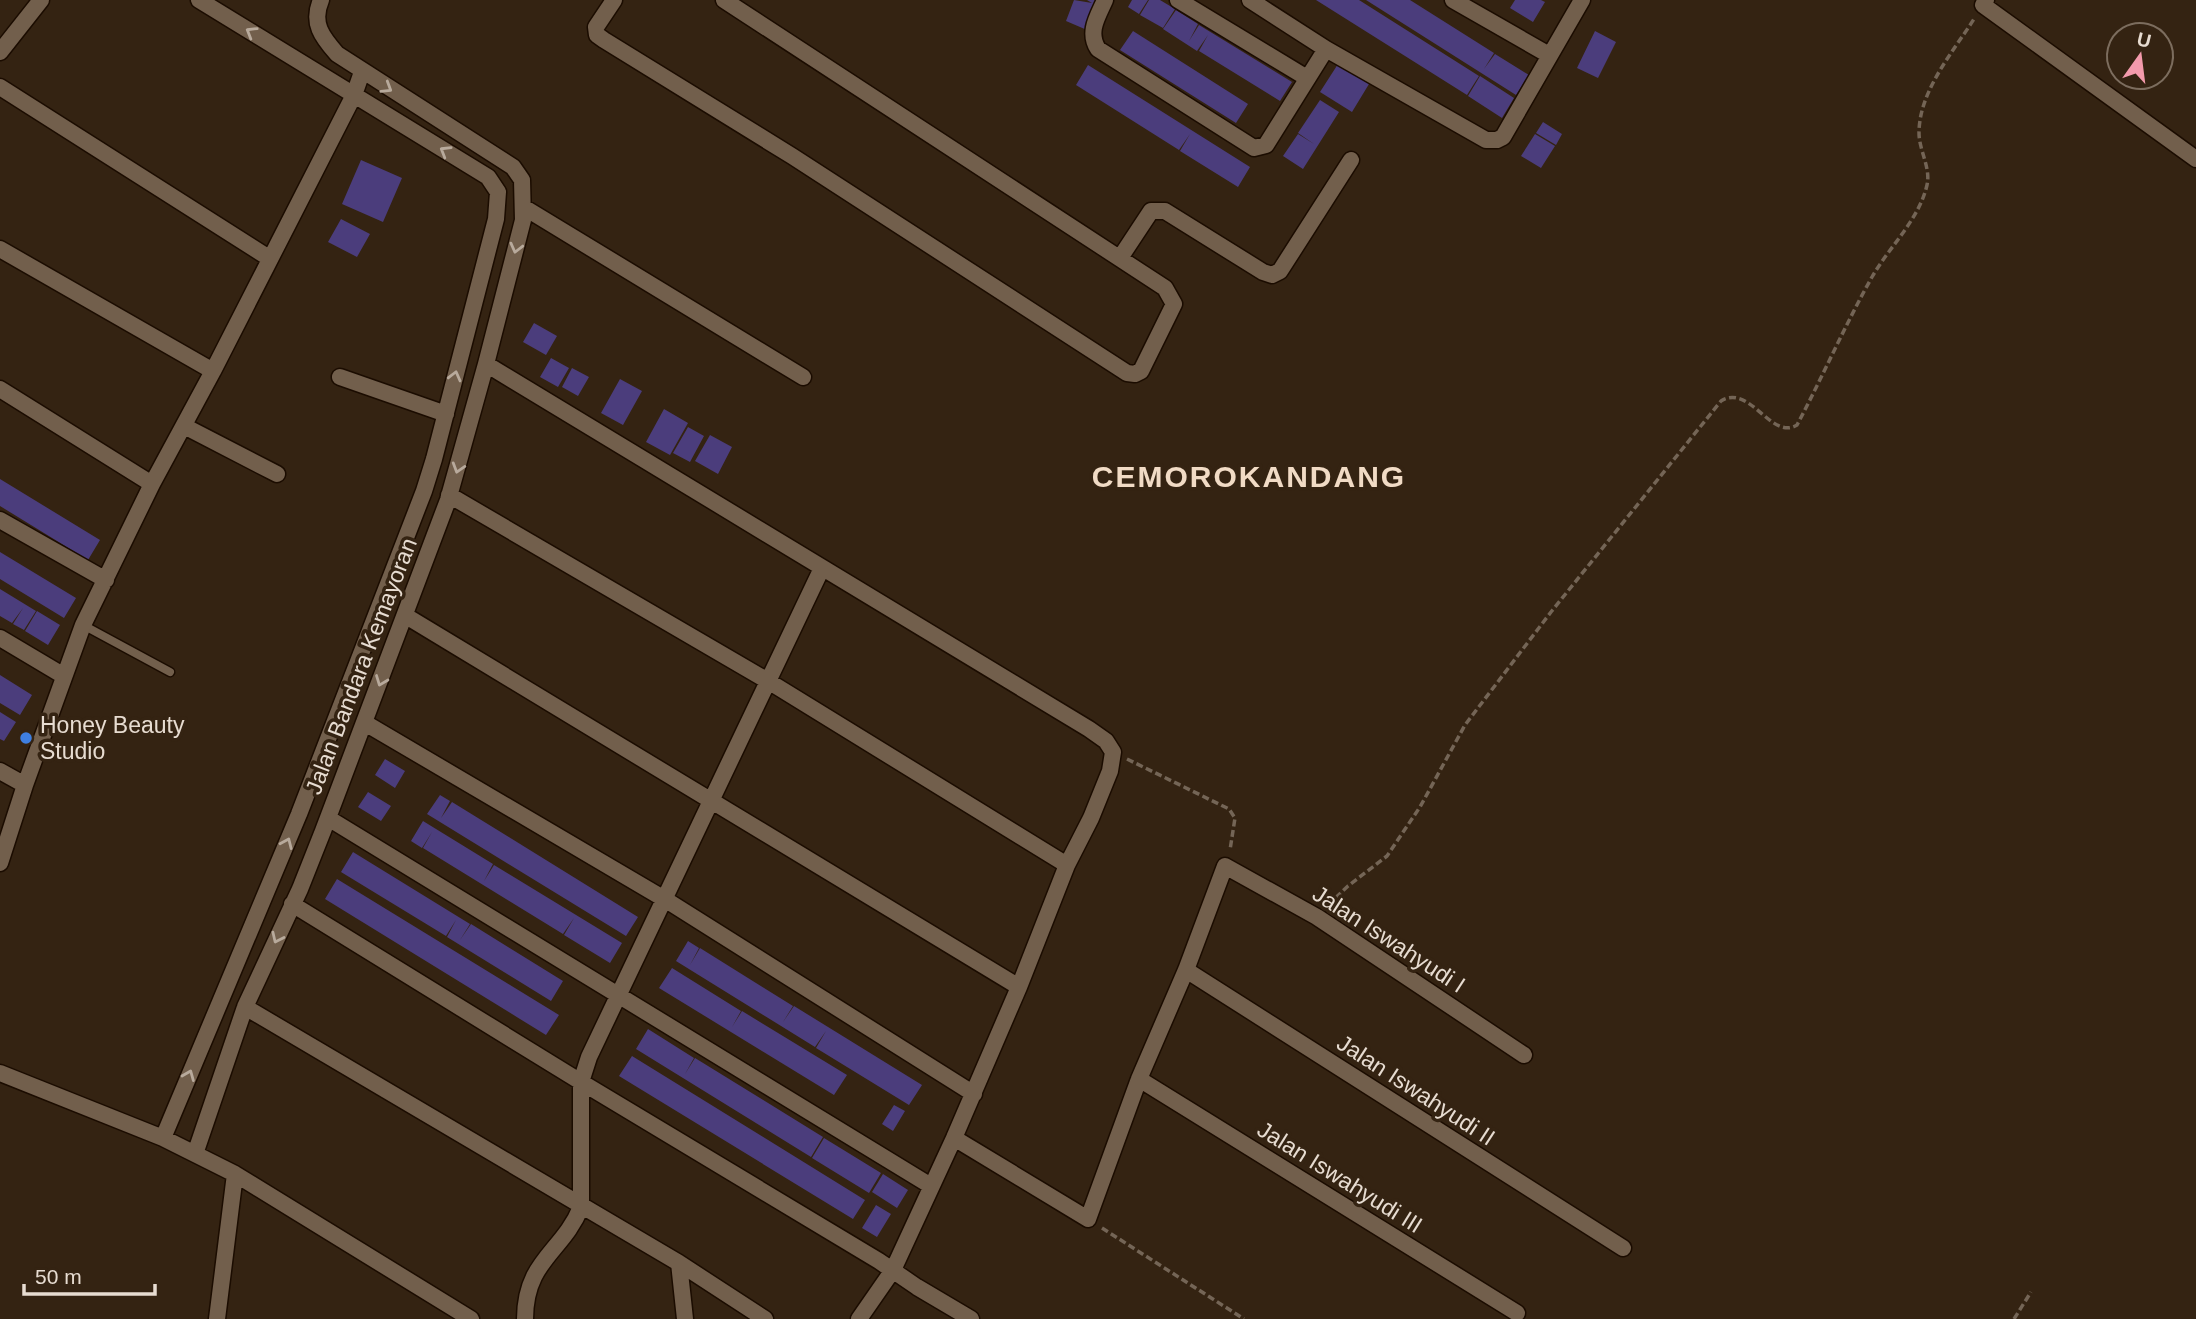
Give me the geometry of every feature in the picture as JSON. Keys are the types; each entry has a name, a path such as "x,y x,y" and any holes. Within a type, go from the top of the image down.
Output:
{"street":[{"path":"0,52 41,0"},
{"path":"199,0 219,5 354,95 488,177 498,192 522,180 513,167 337,54 324,41 316,22 319,2"},
{"path":"614,0 596,27 597,35 604,40 792,156 1127,373 1135,374 1141,371 1174,304 1165,288 724,0"},
{"path":"1105,0 1093,29 1094,42 1098,49 1254,148 1266,145 1325,50"},
{"path":"1178,0 1307,78"},
{"path":"1250,0 1325,50 1491,141 1503,137 1582,0"},
{"path":"1454,0 1549,55"},
{"path":"1984,3 2196,159"},
{"path":"0,863 83,625 152,484 354,95 362,72"},
{"path":"0,87 269,258"},
{"path":"1120,258 1151,211 1158,209 1166,211 1272,275 1280,271 1351,160"},
{"name":"Jalan Bandara Kemayoran","path":"195,1154 245,1007 328,818 406,616 449,495 486,364 524,208 522,180"},
{"name":"Jalan Bandara Kemayoran","path":"163,1138 299,814 424,491 496,219 498,192"},
{"path":"524,208 803,377"},
{"path":"0,249 213,371"},
{"path":"486,364 1089,729 1107,741 1113,752 1110,771 1096,806 1068,865 974,1094 892,1270 859,1319"},
{"path":"340,377 446,414"},
{"path":"0,389 152,484"},
{"path":"184,426 277,474"},
{"path":"449,495 768,681 1068,865"},
{"path":"0,520 106,580"},
{"path":"525,1319 525,1306 533,1277 576,1219 580,1207 581,1082 589,1057 621,995 710,799 822,568"},
{"path":"406,616 1019,987"},
{"path":"0,638 64,676"},
{"path":"365,723 666,900 974,1094"},
{"path":"0,771 25,785"},
{"path":"328,818 931,1185"},
{"path":"954,1138 1088,1219 1139,1079 1186,970 1225,866"},
{"name":"Jalan Iswahyudi I","path":"1225,866 1317,917 1524,1055"},
{"path":"292,904 971,1319"},
{"name":"Jalan Iswahyudi II","path":"1186,970 1623,1248"},
{"path":"245,1007 679,1263 765,1319"},
{"path":"0,1073 163,1138 235,1174 471,1319"},
{"name":"Jalan Iswahyudi III","path":"1139,1079 1517,1313"},
{"path":"217,1319 235,1174"},
{"path":"679,1263 685,1319"}],"lane":[{"path":"83,625 170,672"}],"path":[{"path":"1317,917 1335,897 1387,856 1420,807 1465,725 1559,602 1721,401 1732,397 1741,399 1779,426 1787,429 1797,425 1860,299 1910,221 1923,195 1928,177 1919,134 1926,101 1931,87 1984,3"},
{"path":"1113,752 1233,812 1235,826 1225,866"},
{"path":"1088,1219 1244,1319"},
{"path":"2014,1319 2031,1292"}],"building":[{"path":"1074,0 1092,3 1087,0 1099,0 1087,30 1066,21"},
{"path":"1132,0 1148,0 1139,14 1128,7"},
{"path":"1149,0 1160,0 1175,9 1163,28 1140,15"},
{"path":"1316,0 1359,0 1479,76 1467,95"},
{"path":"1366,0 1410,0 1494,53 1484,69 1495,54 1529,75 1516,95"},
{"path":"1515,0 1545,2 1533,22 1510,8"},
{"path":"1176,10 1198,24 1189,41 1199,25 1292,82 1280,101 1199,51 1208,35 1197,51 1163,29"},
{"path":"1133,31 1248,104 1236,123 1120,50"},
{"path":"1595,31 1616,42 1598,78 1577,68"},
{"path":"1338,64 1369,84 1352,112 1320,92"},
{"path":"1088,65 1250,167 1238,187 1180,151 1190,134 1179,150 1076,85"},
{"path":"1480,76 1514,98 1502,118 1468,96"},
{"path":"1320,100 1339,112 1303,169 1283,156 1298,134 1314,144 1298,133"},
{"path":"1543,122 1562,134 1556,145 1536,133"},
{"path":"1535,134 1555,146 1541,168 1521,156"},
{"path":"361,160 402,178 383,222 342,204"},
{"path":"341,219 370,234 357,257 328,242"},
{"path":"534,323 557,336 546,355 523,342"},
{"path":"551,358 569,368 558,387 540,377"},
{"path":"572,368 589,377 578,396 562,387"},
{"path":"620,379 642,391 623,425 601,413"},
{"path":"664,409 688,423 670,455 646,442"},
{"path":"688,427 704,436 690,462 673,453"},
{"path":"710,435 732,447 718,474 695,461"},
{"path":"0,479 100,540 88,560 0,506"},
{"path":"0,552 76,598 64,618 0,579"},
{"path":"0,589 36,611 24,630 13,624 23,608 12,623 0,616"},
{"path":"37,611 60,625 48,645 25,631"},
{"path":"0,675 32,695 20,715 0,703"},
{"path":"0,712 16,722 4,741 0,739"},
{"path":"385,759 405,771 395,788 375,775"},
{"path":"368,792 391,806 381,821 358,807"},
{"path":"440,795 450,801 441,818 452,802 638,917 626,936 427,814"},
{"path":"423,821 493,864 484,881 494,865 622,943 610,963 564,935 574,918 563,934 423,848 432,832 422,848 411,841"},
{"path":"353,852 470,924 460,940 471,924 563,981 551,1001 447,937 456,920 446,936 341,872"},
{"path":"337,879 559,1015 546,1035 325,899"},
{"path":"688,941 699,948 690,965 700,948 793,1006 783,1022 794,1006 922,1085 909,1105 816,1048 826,1031 815,1047 676,961"},
{"path":"672,968 741,1011 732,1027 742,1011 847,1075 834,1095 659,988"},
{"path":"648,1029 694,1058 685,1074 695,1058 823,1137 811,1157 636,1049"},
{"path":"632,1056 865,1200 853,1219 619,1076"},
{"path":"894,1105 905,1111 893,1131 882,1124"},
{"path":"824,1138 881,1173 869,1193 812,1158"},
{"path":"883,1174 908,1190 897,1208 872,1192"},
{"path":"876,1205 891,1214 877,1237 862,1228"}],"place":[{"name":"Honey Beauty Studio","path":"26,738"}],"district":[{"name":"CEMOROKANDANG","path":"1249,477"}]}
